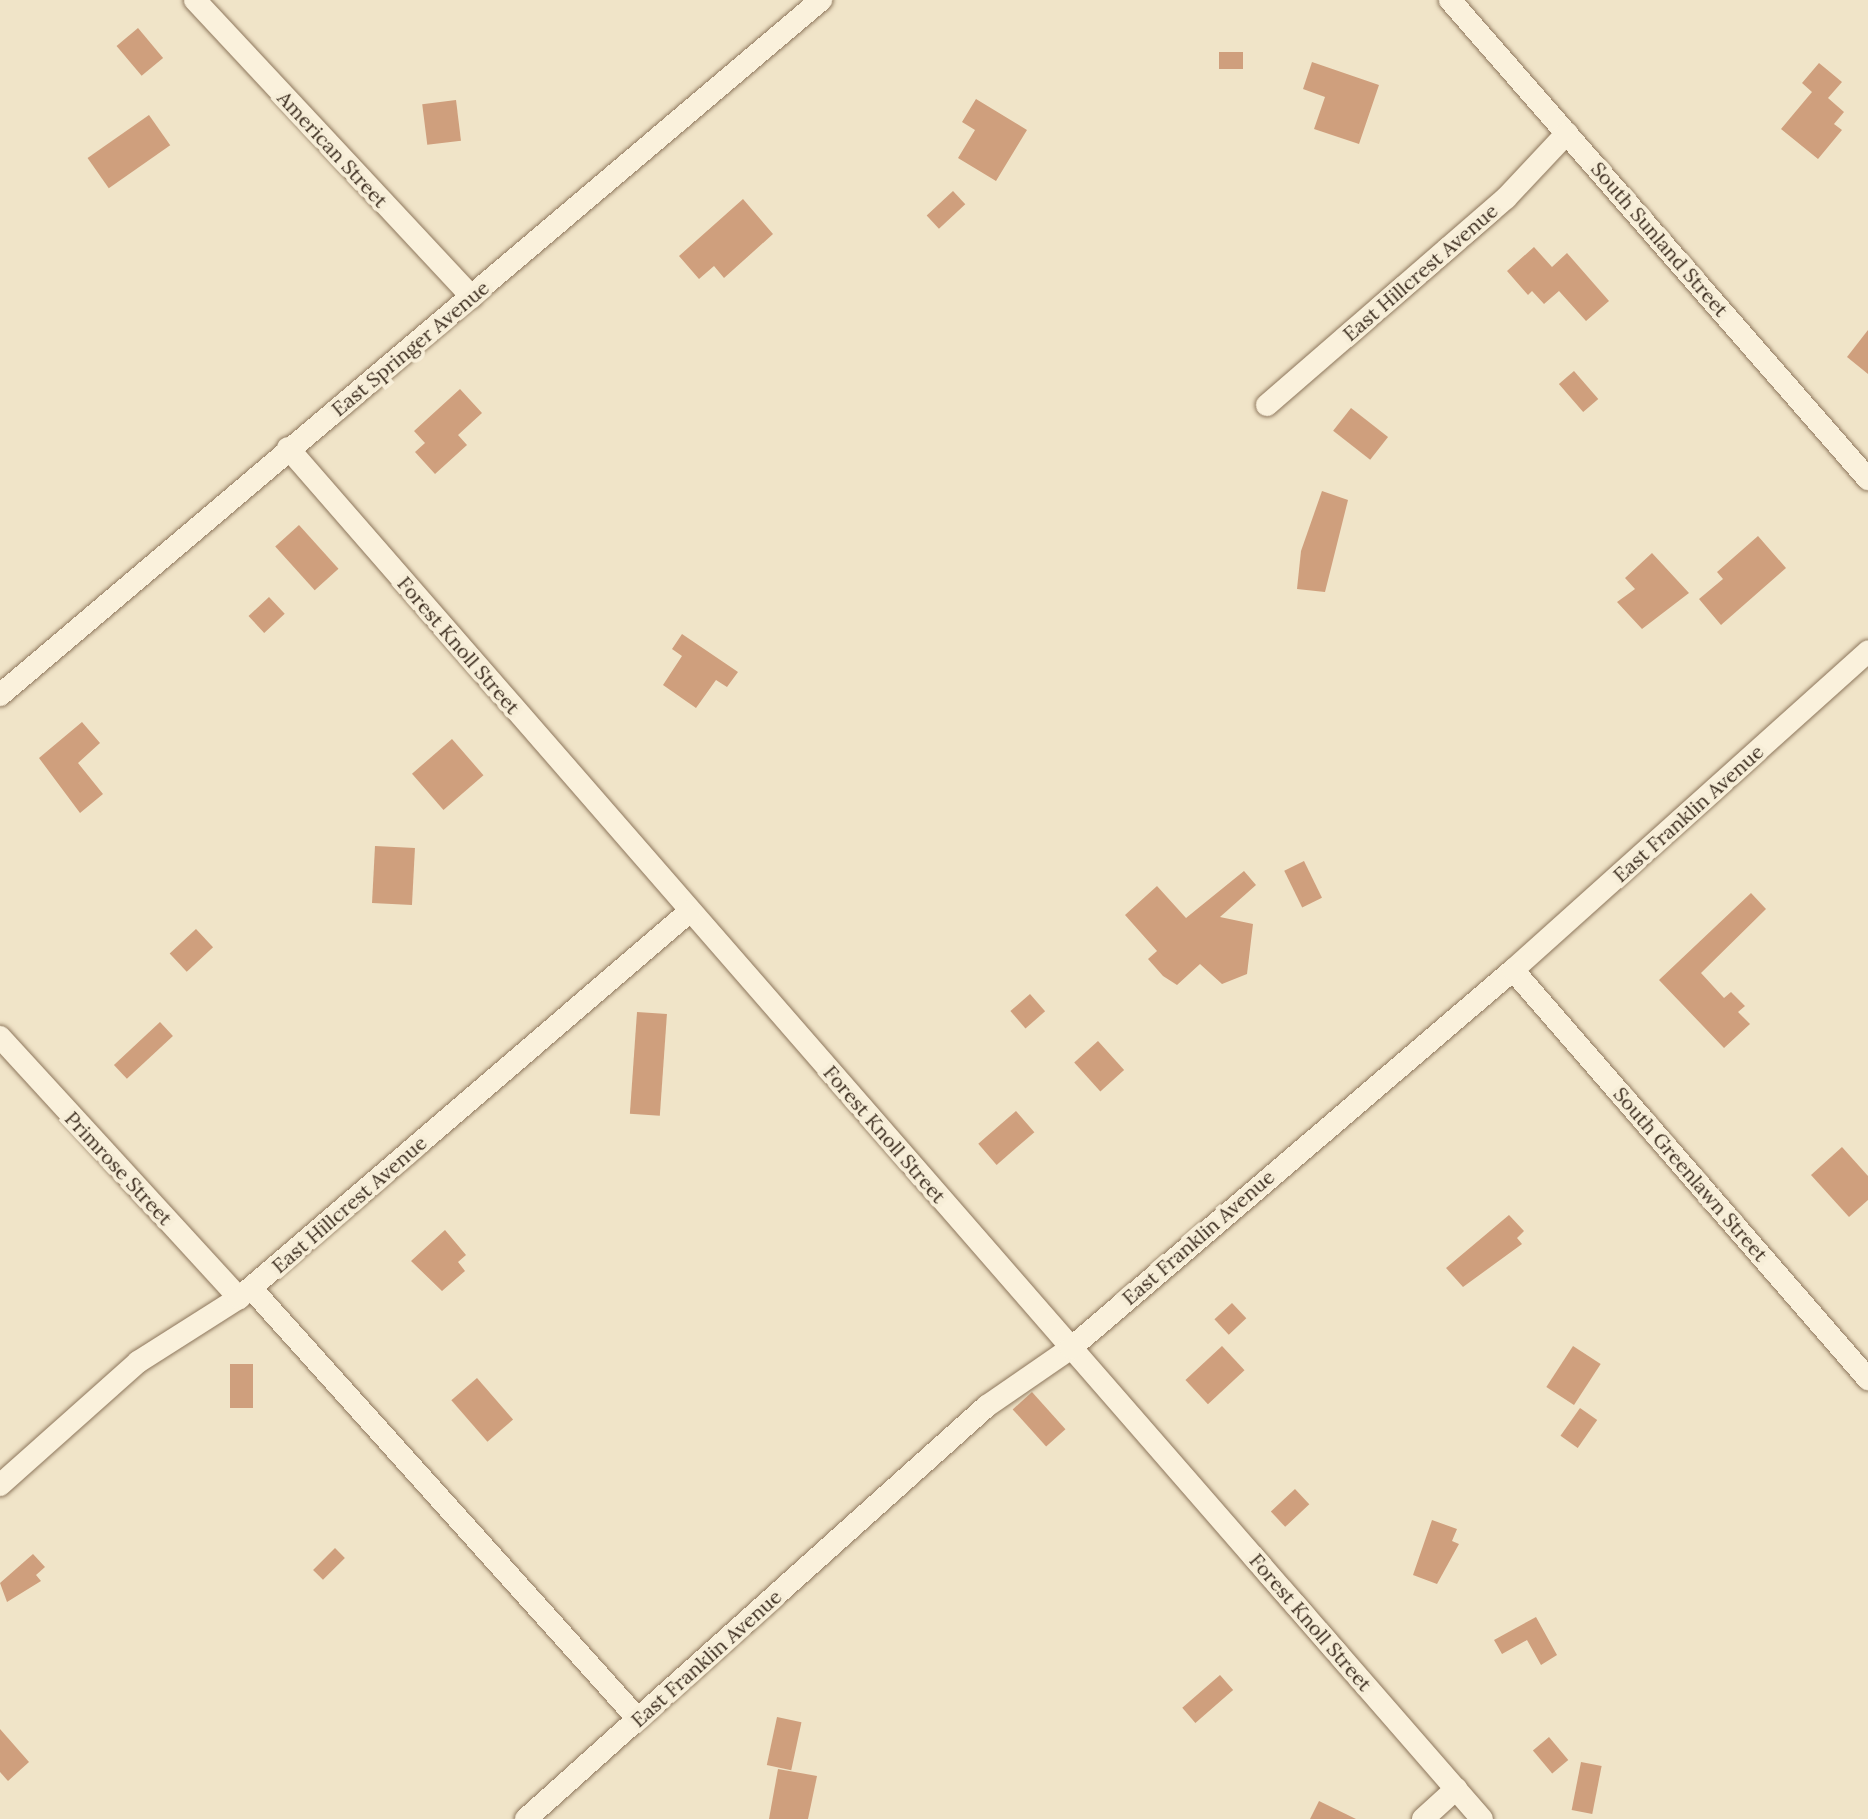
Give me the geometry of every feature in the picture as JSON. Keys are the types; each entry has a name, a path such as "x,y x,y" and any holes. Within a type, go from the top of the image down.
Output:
{"street":[{"name":"American Street","path":"195,0 472,297"},
{"name":"East Springer Avenue","path":"0,695 288,448 472,297 821,0"},
{"name":"South Sunland Street","path":"1450,0 1868,479"},
{"name":"East Hillcrest Avenue","path":"1267,405 1506,198 1567,133"},
{"name":"Forest Knoll Street","path":"288,448 1482,1819"},
{"name":"East Franklin Avenue","path":"526,1819 987,1406 1071,1348 1513,970 1868,652"},
{"name":"East Hillcrest Avenue","path":"0,1485 138,1362 245,1293 690,911"},
{"name":"South Greenlawn Street","path":"1513,970 1868,1379"},
{"name":"Primrose Street","path":"0,1037 245,1293 638,1719"},
{"path":"1423,1819 1456,1789"}],"building":[{"path":"138,28 163,58 142,76 117,46"},
{"path":"1219,52 1243,52 1243,69 1219,69"},
{"path":"1312,62 1379,85 1359,144 1314,129 1325,97 1303,89"},
{"path":"1819,63 1842,82 1828,98 1844,112 1834,124 1842,130 1818,159 1781,129 1812,92 1802,83"},
{"path":"976,99 1027,130 996,181 958,158 975,130 962,122"},
{"path":"456,100 461,141 427,145 422,104"},
{"path":"149,115 170,145 109,188 88,158"},
{"path":"953,191 965,204 939,229 927,216"},
{"path":"743,199 773,234 724,278 714,266 699,279 679,256"},
{"path":"1534,247 1552,267 1567,253 1609,301 1586,321 1559,291 1544,304 1532,291 1528,295 1507,271"},
{"path":"1868,330 1868,374 1847,357"},
{"path":"1574,371 1598,399 1583,412 1559,384"},
{"path":"460,389 482,413 458,435 467,445 435,474 415,452 425,443 414,431"},
{"path":"1351,408 1388,437 1370,460 1333,431"},
{"path":"1322,491 1348,500 1325,592 1297,589 1301,551"},
{"path":"299,525 338,569 315,590 275,546"},
{"path":"1758,536 1786,568 1721,625 1699,599 1723,579 1717,572"},
{"path":"1652,553 1689,593 1642,629 1617,602 1635,589 1625,578"},
{"path":"269,597 285,614 264,633 249,616"},
{"path":"682,634 738,672 727,687 716,680 696,708 663,685 682,656 672,649"},
{"path":"82,722 100,743 78,763 103,794 80,813 39,758"},
{"path":"452,739 483,775 443,810 412,774"},
{"path":"375,846 415,848 412,905 372,903"},
{"path":"1304,861 1322,898 1302,907 1284,871"},
{"path":"1244,871 1256,885 1220,917 1253,924 1247,974 1222,984 1200,964 1177,985 1163,976 1148,959 1157,951 1125,915 1157,886 1186,918"},
{"path":"1751,893 1766,909 1701,973 1724,998 1731,992 1745,1006 1738,1012 1750,1024 1724,1048 1659,980"},
{"path":"196,929 213,947 187,972 170,954"},
{"path":"1030,994 1045,1011 1025,1028 1010,1011"},
{"path":"637,1012 667,1014 660,1116 630,1114"},
{"path":"160,1022 173,1036 127,1079 114,1065"},
{"path":"1098,1041 1124,1070 1100,1091 1074,1062"},
{"path":"1016,1111 1034,1132 997,1165 978,1144"},
{"path":"1842,1147 1868,1176 1868,1200 1849,1217 1811,1175"},
{"path":"1509,1215 1524,1231 1517,1238 1522,1244 1463,1287 1446,1268"},
{"path":"445,1230 466,1255 458,1262 465,1271 442,1291 411,1261"},
{"path":"1232,1303 1246,1318 1229,1335 1214,1319"},
{"path":"1222,1346 1245,1370 1208,1404 1185,1380"},
{"path":"1573,1346 1601,1364 1574,1405 1546,1387"},
{"path":"230,1364 253,1364 253,1408 230,1408"},
{"path":"477,1378 513,1420 487,1442 451,1400"},
{"path":"1032,1392 1065,1429 1046,1447 1013,1409"},
{"path":"1580,1408 1597,1420 1578,1448 1560,1436"},
{"path":"1295,1489 1309,1504 1285,1527 1271,1512"},
{"path":"1432,1520 1457,1529 1452,1541 1459,1544 1437,1584 1413,1575"},
{"path":"335,1548 345,1558 323,1580 313,1570"},
{"path":"33,1554 45,1567 36,1575 41,1581 7,1602 0,1583"},
{"path":"1536,1617 1557,1655 1541,1665 1527,1640 1502,1654 1494,1640"},
{"path":"1220,1675 1233,1690 1195,1723 1182,1708"},
{"path":"777,1717 801,1722 791,1770 767,1765"},
{"path":"0,1729 29,1762 8,1781 0,1772"},
{"path":"1549,1737 1568,1760 1552,1773 1533,1750"},
{"path":"1581,1762 1602,1766 1592,1814 1572,1810"},
{"path":"778,1769 817,1776 808,1819 769,1819"},
{"path":"1319,1801 1356,1819 1310,1819"}]}
